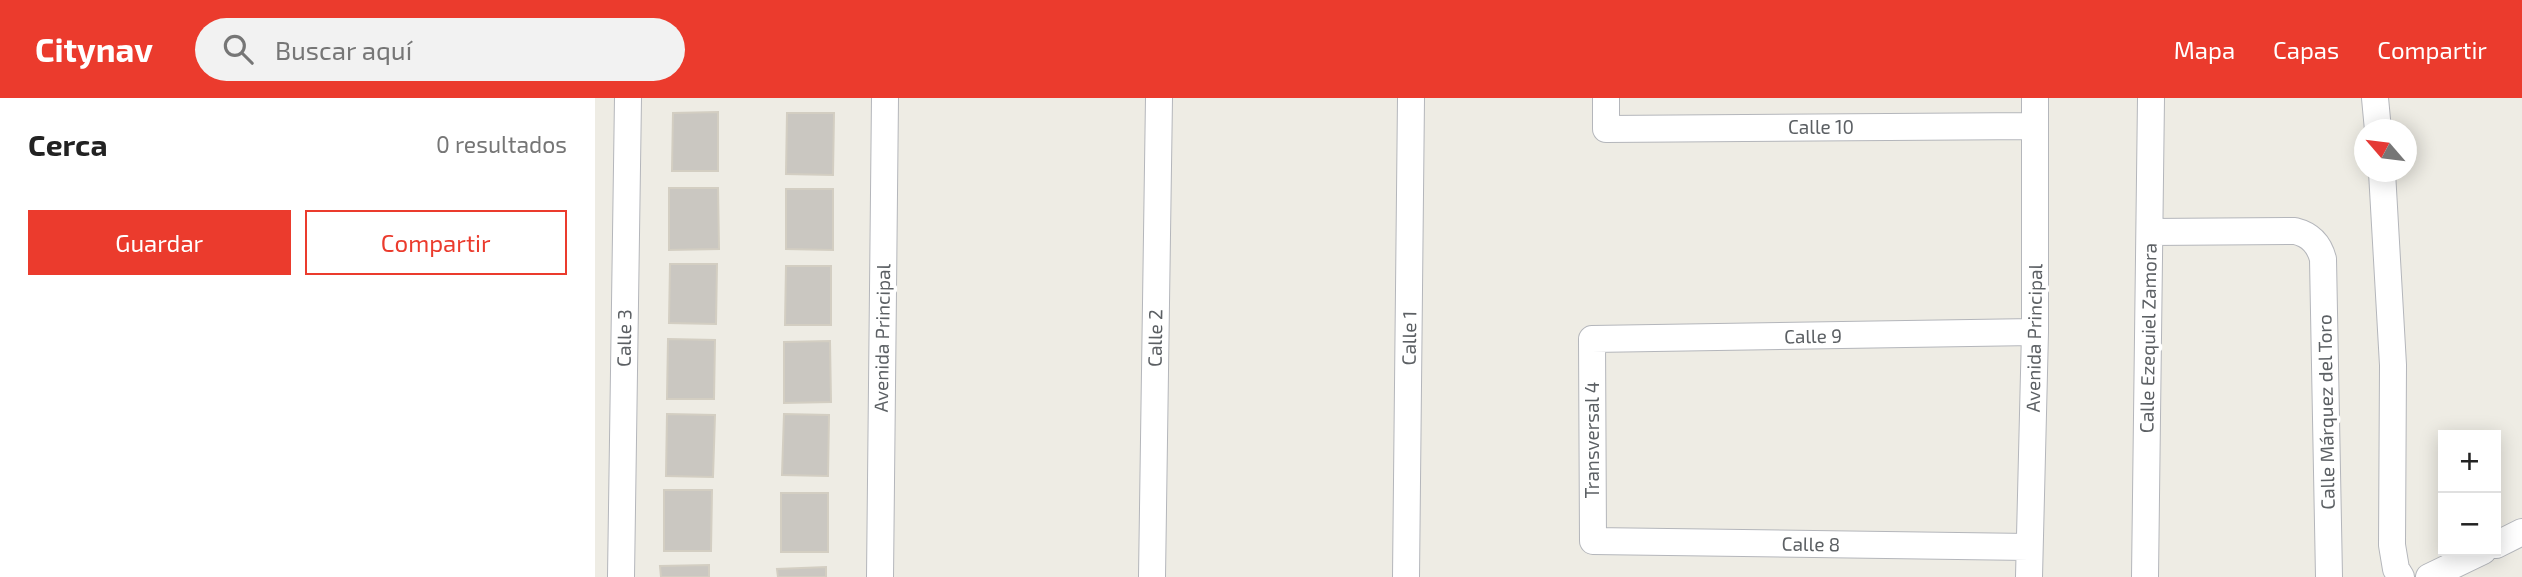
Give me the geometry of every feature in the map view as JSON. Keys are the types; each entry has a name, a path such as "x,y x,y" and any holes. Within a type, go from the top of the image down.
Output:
{"street":[{"name":"Calle 3","path":"621,577 628,98"},
{"name":"Avenida Principal","path":"880,577 885,98"},
{"name":"Calle 2","path":"1152,577 1159,98"},
{"name":"Calle 1","path":"1406,577 1411,98"},
{"name":"Calle 10","path":"1606,98 1606,129 2035,126"},
{"name":"Avenida Principal","path":"2029,577 2035,332 2035,98"},
{"name":"Calle Ezequiel Zamora","path":"2145,577 2151,98"},
{"path":"2375,98 2377,119"},
{"path":"2383,182 2393,365 2392,545 2396,569 2401,577"},
{"name":"Calle Márquez del Toro","path":"2150,232 2295,232 2308,236 2320,248 2323,260 2329,577"},
{"name":"Calle 9","path":"1592,339 2035,332"},
{"name":"Transversal 4","path":"1592,339 1593,541"},
{"path":"2501,542 2522,532"},
{"name":"Calle 8","path":"1593,541 2029,548"},
{"path":"2429,577 2473,556"}],"building":[{"path":"718,112 718,171 672,171 673,113"},
{"path":"787,113 834,113 833,175 786,174"},
{"path":"669,188 718,188 719,249 669,250"},
{"path":"786,189 833,189 833,250 786,249"},
{"path":"670,264 717,264 716,324 669,323"},
{"path":"786,266 831,266 831,325 785,325"},
{"path":"668,339 715,340 714,399 667,399"},
{"path":"830,341 831,402 784,403 784,342"},
{"path":"667,414 715,415 713,477 666,476"},
{"path":"784,414 829,415 828,476 782,475"},
{"path":"664,490 712,490 711,551 664,551"},
{"path":"781,493 828,493 828,552 781,552"},
{"path":"709,565 709,577 661,577 660,566"},
{"path":"826,567 826,577 778,577 777,569"}]}
